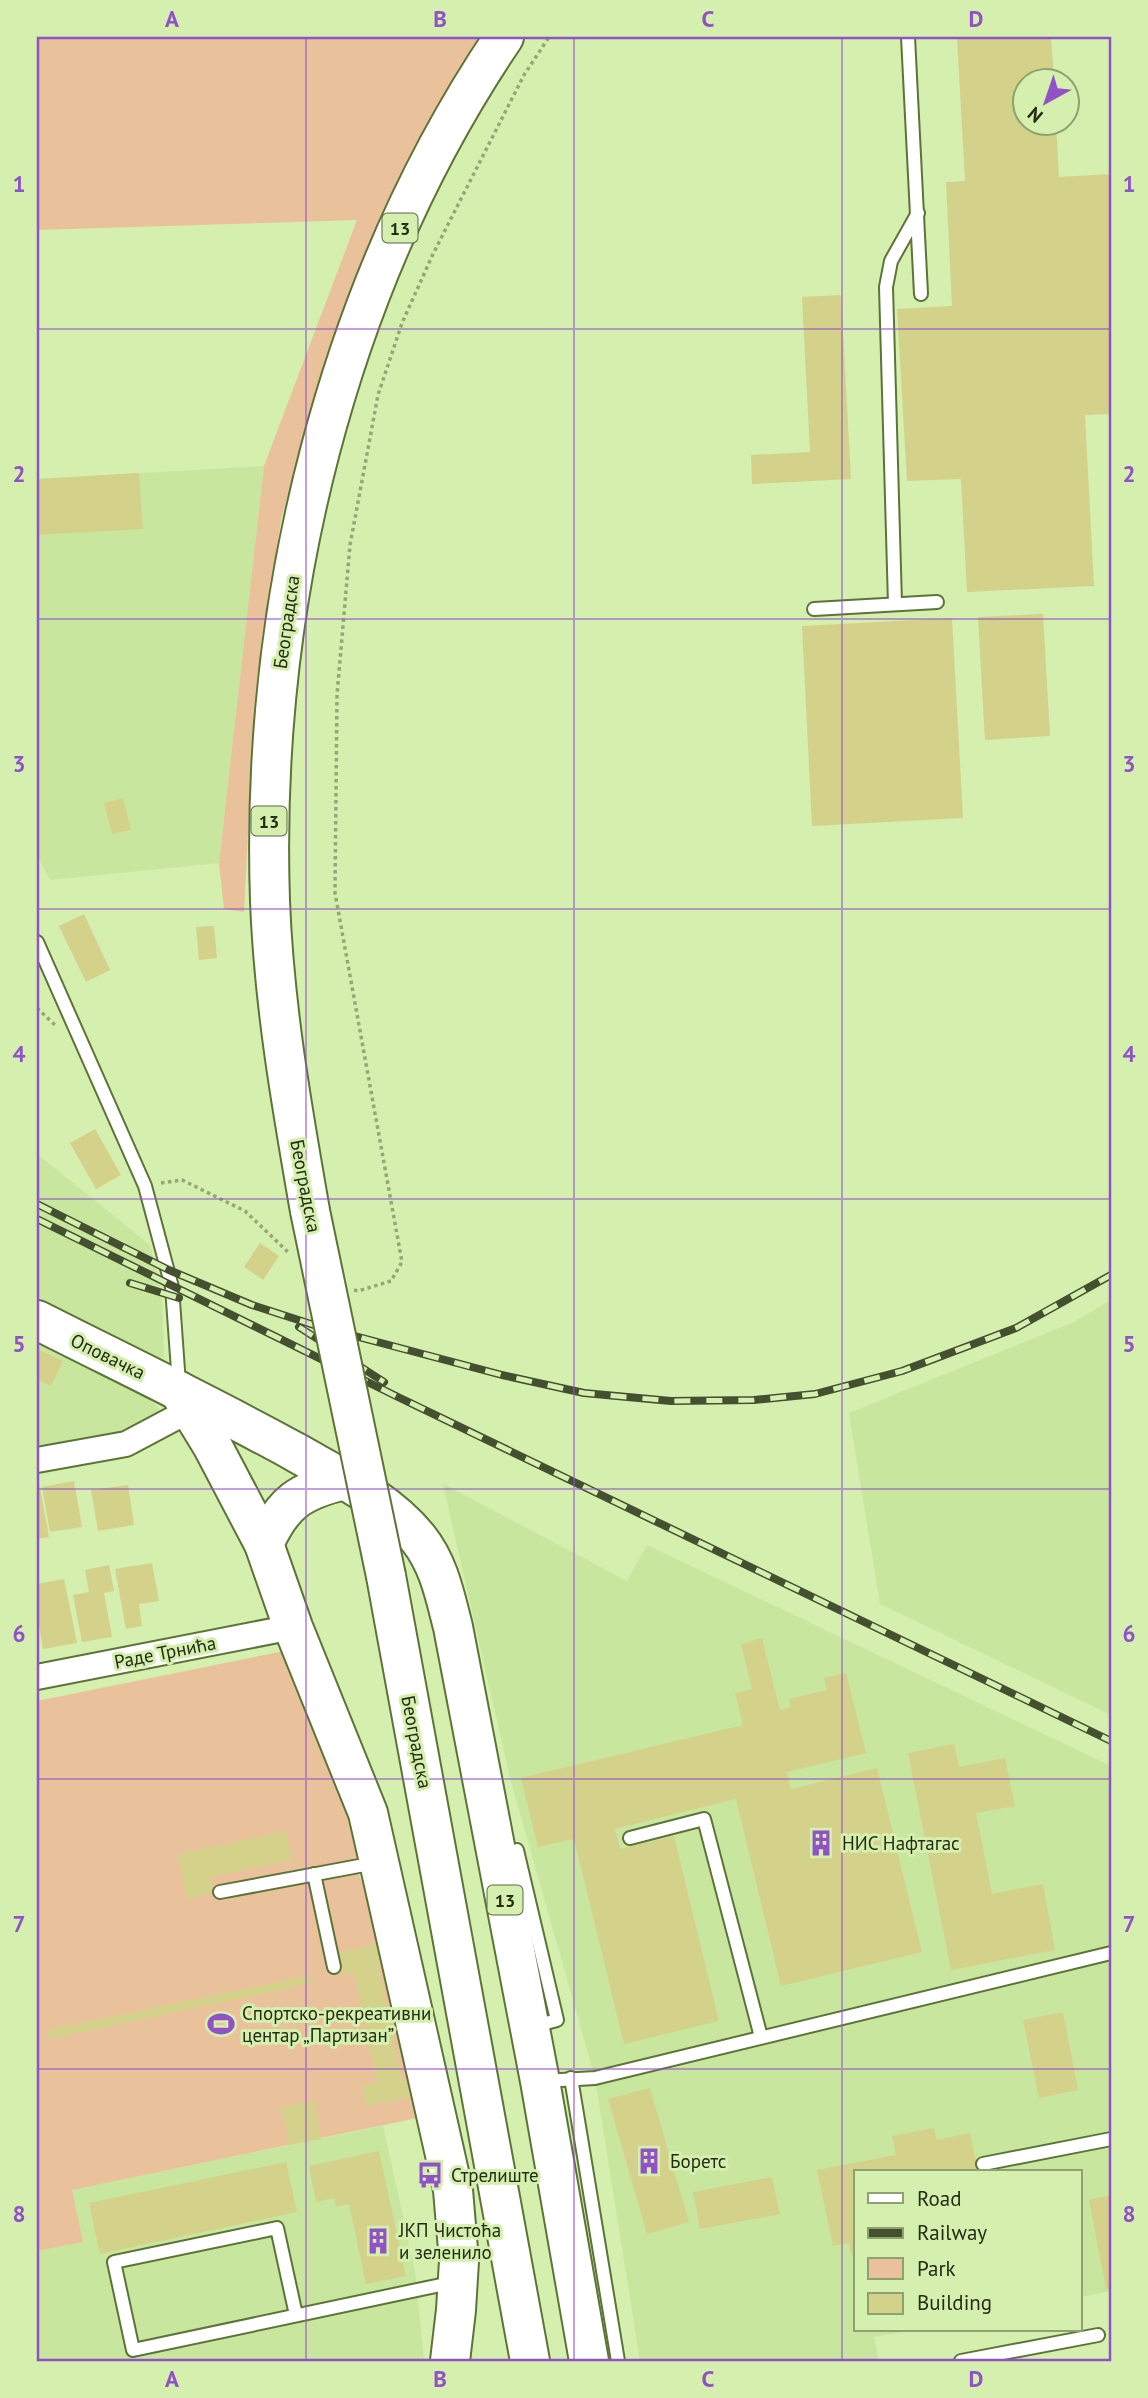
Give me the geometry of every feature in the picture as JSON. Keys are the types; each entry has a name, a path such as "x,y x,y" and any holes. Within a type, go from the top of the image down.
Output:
{"main road":[{"name":"Београдска","path":"504,37 469,93 422,180 385,262 356,336 317,465 298,549 277,684 270,779 270,903 279,1019 310,1211 386,1576 530,2361"},
{"name":"Оповачка","path":"37,1321 185,1401"},
{"name":"13","path":"185,1401 224,1413 344,1480 393,1513 419,1539 443,1585 530,2028 556,2080 589,2361"},
{"path":"185,1401 212,1445 264,1544 293,1627 368,1813 453,2190 459,2261 450,2361"},
{"path":"264,1544 285,1506 299,1495 319,1486 344,1480"}],"street":[{"path":"37,1460 126,1444 185,1401"},
{"name":"Раде Трнића","path":"37,1677 293,1627"}],"lane":[{"path":"908,37 921,295"},
{"path":"895,604 886,287 891,261 918,213"},
{"path":"814,609 937,602"},
{"path":"37,942 145,1186 172,1287 185,1401"},
{"path":"631,1838 704,1819 761,2037"},
{"path":"517,1850 557,2020 530,2028"},
{"path":"220,1892 379,1863"},
{"path":"314,1874 334,1967"},
{"path":"618,2361 556,2080 594,2078 1111,1953"},
{"path":"983,2164 1111,2139"},
{"path":"296,2315 278,2228 114,2262 133,2350 458,2281"},
{"path":"961,2361 1098,2335"}],"path":[{"path":"346,1288 358,1291 391,1281 402,1262 335,893 337,695 350,545 378,395 402,323 433,254 524,75 549,37"},
{"path":"145,1186 182,1180 245,1211 297,1259"}],"shaded area":[{"path":"264,466 219,863 50,880 37,855 37,479"},
{"path":"37,1154 150,1245 162,1294 162,1361 37,1303"},
{"path":"1111,1300 1111,1715 880,1604 849,1413 1074,1322"},
{"path":"37,1341 141,1390 160,1410 140,1425 120,1435 37,1450"},
{"path":"443,1484 627,1581 647,1545 1111,1766 1111,2291 1082,2297 1082,2170 854,2170 854,2332 902,2332 874,2337 879,2361 640,2361 595,2078 510,1778"},
{"path":"383,2126 415,2271 424,2361 37,2361 37,2251 82,2242 71,2190"}],"green space":[{"path":"37,37 481,37 462,64 381,219 307,426 281,519 252,753 244,912 224,909 219,863 264,466 357,220 37,230"},
{"name":"Спортско-рекреативни центар „Партизан”","path":"294,1649 353,1821 359,1875 385,1933 427,2116 72,2190 83,2242 37,2251 37,1701"}],"building":[{"path":"957,37 1051,37 1053,66 1012,66 1012,136 1057,136 1059,177 1111,174 1111,414 1085,415 1094,586 967,592 961,479 907,481 897,309 952,306 946,182 965,181"},
{"path":"841,295 851,479 752,484 751,455 810,452 802,297"},
{"path":"139,473 143,529 37,535 37,479"},
{"path":"1043,614 1050,736 985,740 978,617"},
{"path":"952,618 963,818 812,826 802,626"},
{"path":"123,798 131,830 112,834 104,803"},
{"path":"84,914 110,970 86,982 59,926"},
{"path":"214,926 217,958 199,960 196,927"},
{"path":"95,1129 121,1175 96,1189 70,1143"},
{"path":"260,1243 279,1256 263,1280 244,1267"},
{"path":"37,1349 63,1361 51,1386 37,1379"},
{"path":"74,1481 82,1527 50,1532 42,1487"},
{"path":"128,1485 134,1525 98,1531 91,1490"},
{"path":"37,1487 40,1487 49,1537 37,1539"},
{"path":"152,1563 159,1601 139,1604 142,1626 126,1629 115,1569"},
{"path":"109,1565 114,1591 104,1593 112,1637 82,1642 73,1595 89,1592 85,1570"},
{"path":"64,1579 77,1643 43,1649 37,1615 37,1584"},
{"name":"НИС Нафтагас","path":"762,1638 780,1710 791,1707 789,1699 827,1690 824,1678 846,1673 866,1753 787,1772 791,1789 877,1768 922,1952 781,1986 736,1799 615,1829 620,1849 674,1836 719,2021 624,2044 574,1839 538,1847 521,1778 743,1725 735,1693 752,1689 741,1644"},
{"path":"954,1744 959,1767 1005,1758 1015,1806 976,1813 992,1894 1043,1884 1055,1950 951,1970 908,1753"},
{"path":"286,1831 292,1860 210,1877 213,1893 187,1899 178,1854"},
{"path":"383,1943 387,1964 378,1965 402,2081 411,2079 415,2096 366,2106 362,2085 377,2082 354,1973 344,1975 339,1952"},
{"path":"310,1975 312,1983 50,2039 48,2030"},
{"path":"1063,2012 1078,2090 1039,2098 1023,2020"},
{"name":"Боретс","path":"650,2088 689,2222 647,2234 608,2099"},
{"path":"314,2101 321,2139 289,2145 281,2107"},
{"path":"934,2128 937,2140 970,2133 978,2170 854,2170 854,2254 851,2255 849,2243 833,2246 817,2170 896,2155 892,2136"},
{"name":"ЈКП Чистоћа и зеленило","path":"379,2151 406,2276 366,2284 349,2204 336,2207 334,2198 316,2202 309,2166"},
{"path":"286,2162 297,2212 100,2254 89,2203"},
{"path":"772,2177 780,2214 700,2229 693,2192"},
{"path":"1111,2195 1111,2288 1106,2289 1089,2200"}],"railway":[{"path":"37,1204 169,1270 252,1305 317,1326 502,1375 584,1393 671,1401 754,1400 815,1394 902,1371 1016,1328 1111,1275"},
{"path":"37,1219 398,1397 1111,1741"},
{"path":"130,1283 179,1298"},
{"path":"299,1327 384,1382"}],"place":[{"name":"НИС Нафтагас","path":"821,1843"},
{"name":"Спортско-рекреативни центар „Партизан”","path":"221,2024"},
{"name":"Боретс","path":"649,2161"},
{"name":"Стрелиште","path":"430,2175"},
{"name":"ЈКП Чистоћа и зеленило","path":"378,2241"}]}
